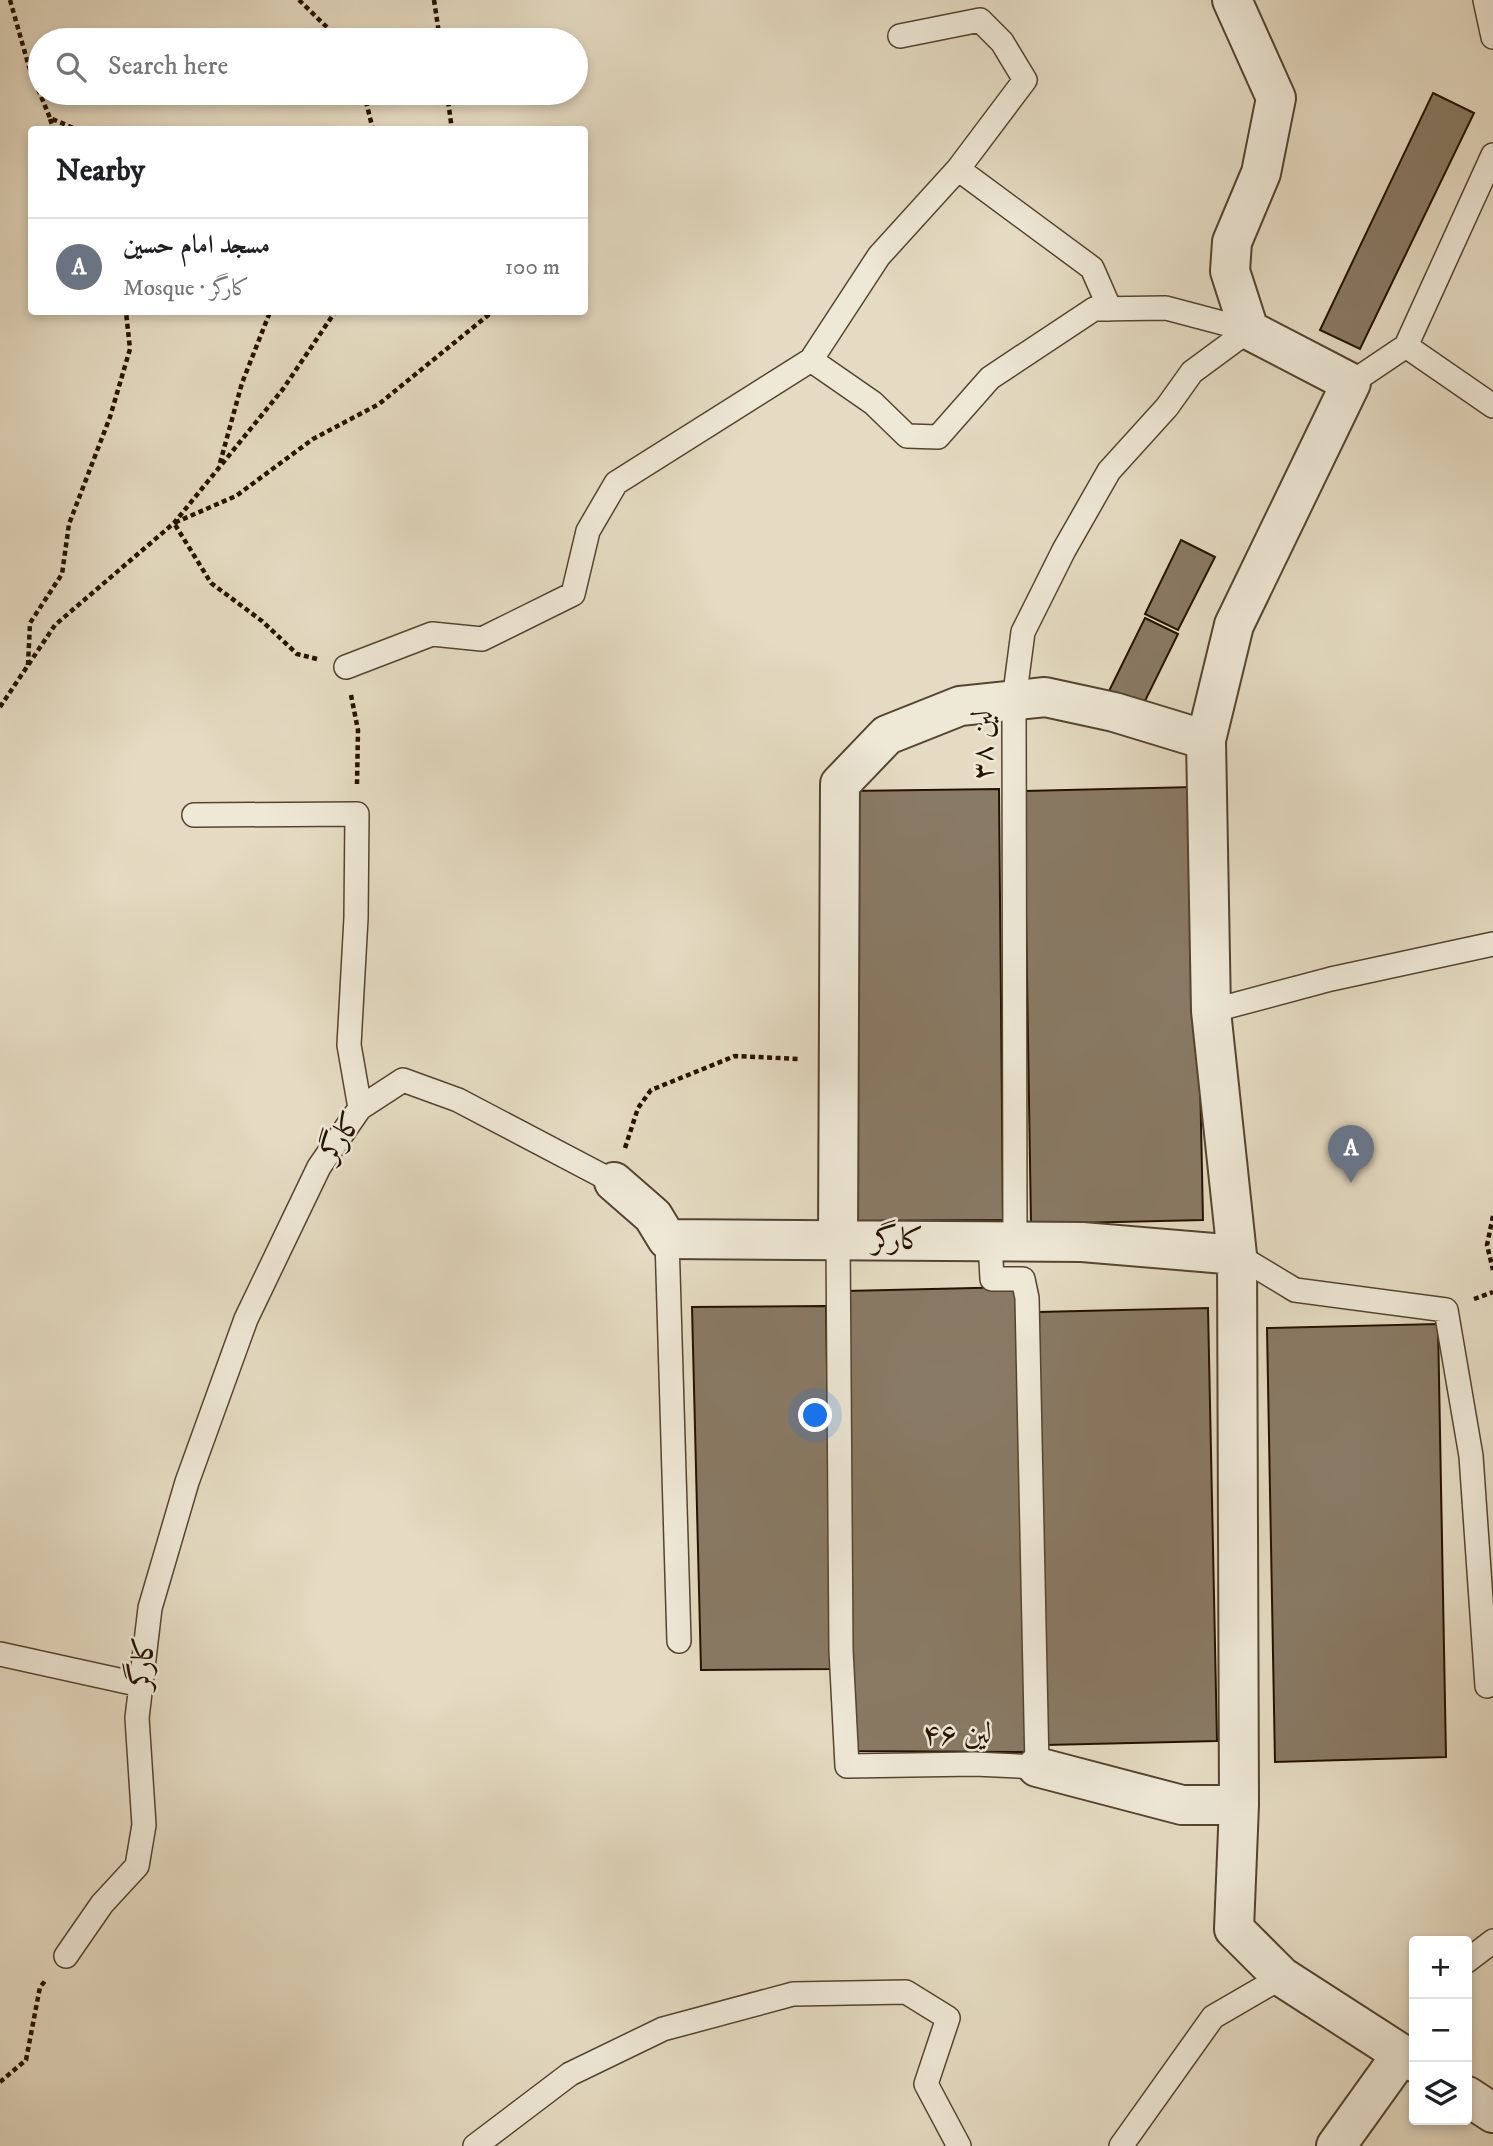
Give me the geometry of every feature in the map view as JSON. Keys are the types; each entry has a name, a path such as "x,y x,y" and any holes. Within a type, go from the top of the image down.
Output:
{"street":[{"path":"1232,0 1276,98 1261,173 1232,242 1230,271 1248,330 1351,383 1234,625 1206,740 1211,1010 1237,1255 1239,1805 1234,1929 1282,1977 1409,2049"},
{"path":"838,1239 840,784 887,735 960,706 1045,697 1114,712 1206,740"},
{"name":"کارگر","path":"614,1182 653,1216 667,1239 1082,1242 1237,1255"},
{"path":"1037,1767 1182,1805 1239,1805"},
{"path":"1336,2146 1409,2051"},
{"path":"1472,2099 1493,2113"}],"lane":[{"path":"1485,0 1493,37"},
{"path":"346,667 432,634 482,639 573,594 588,531 616,483 811,360 879,256 958,169 1025,80 1002,42 980,20 900,36"},
{"path":"1351,383 1406,346 1493,155"},
{"path":"958,169 1092,268 1110,309"},
{"path":"811,360 873,402 906,436 938,437 990,378 1094,309 1166,308 1248,330"},
{"name":"لین ۳۸","path":"1002,1242 1014,700 1023,632 1064,550 1109,471 1167,407 1192,372 1248,330"},
{"path":"1406,346 1493,406"},
{"path":"194,815 357,814 356,918 349,1045 360,1108"},
{"path":"1211,1010 1331,979 1493,944"},
{"name":"کارگر","path":"66,1956 102,1904 137,1866 144,1825 137,1718 150,1608 187,1482 246,1319 318,1167 360,1108 403,1080 458,1100 614,1182"},
{"path":"667,1239 679,1641"},
{"name":"لین ۴۶","path":"838,1239 841,1650 847,1766 975,1764 1037,1767 1027,1298 1023,1279 992,1279 1002,1242"},
{"path":"1237,1255 1295,1290 1446,1310 1471,1456 1487,1686"},
{"path":"0,1654 141,1685"},
{"path":"1472,1957 1493,1941"},
{"path":"1121,2146 1213,2017 1282,1977"},
{"path":"475,2146 570,2074 663,2029 793,1993 906,1992 948,2018 926,2084 959,2146"}],"path":[{"path":"10,0 28,63"},
{"path":"299,0 328,28"},
{"path":"434,0 438,28"},
{"path":"45,105 53,126"},
{"path":"366,105 372,126"},
{"path":"449,105 451,126"},
{"path":"50,118 69,126"},
{"path":"28,666 30,623 62,574 69,524 110,417 130,349 126,315"},
{"path":"219,468 242,383 269,315"},
{"path":"0,707 55,625 174,523 283,389 333,315"},
{"path":"174,523 236,496 313,439 379,404 488,315"},
{"path":"174,523 211,583 262,621 297,654 346,667 358,730 357,814"},
{"path":"614,1182 638,1108 651,1090 735,1056 839,1060"},
{"path":"1493,1216 1487,1245 1493,1270"},
{"path":"0,2082 26,2060 40,1987 66,1956"}],"building":[{"path":"1433,93 1474,113 1360,349 1320,330"},
{"path":"1181,540 1215,557 1178,630 1145,614"},
{"path":"1145,618 1178,634 1142,707 1109,691"},
{"path":"1194,787 1203,1220 1031,1224 1024,791"},
{"path":"999,789 1003,1220 852,1221 848,791"},
{"path":"1017,1287 1026,1752 854,1751 846,1291"},
{"path":"826,1306 832,1669 701,1670 692,1307"},
{"path":"1208,1308 1217,1741 1046,1745 1038,1312"},
{"path":"1438,1324 1446,1757 1275,1762 1267,1328"}],"place":[{"name":"مسجد امام حسین","path":"1351,1183"}]}
